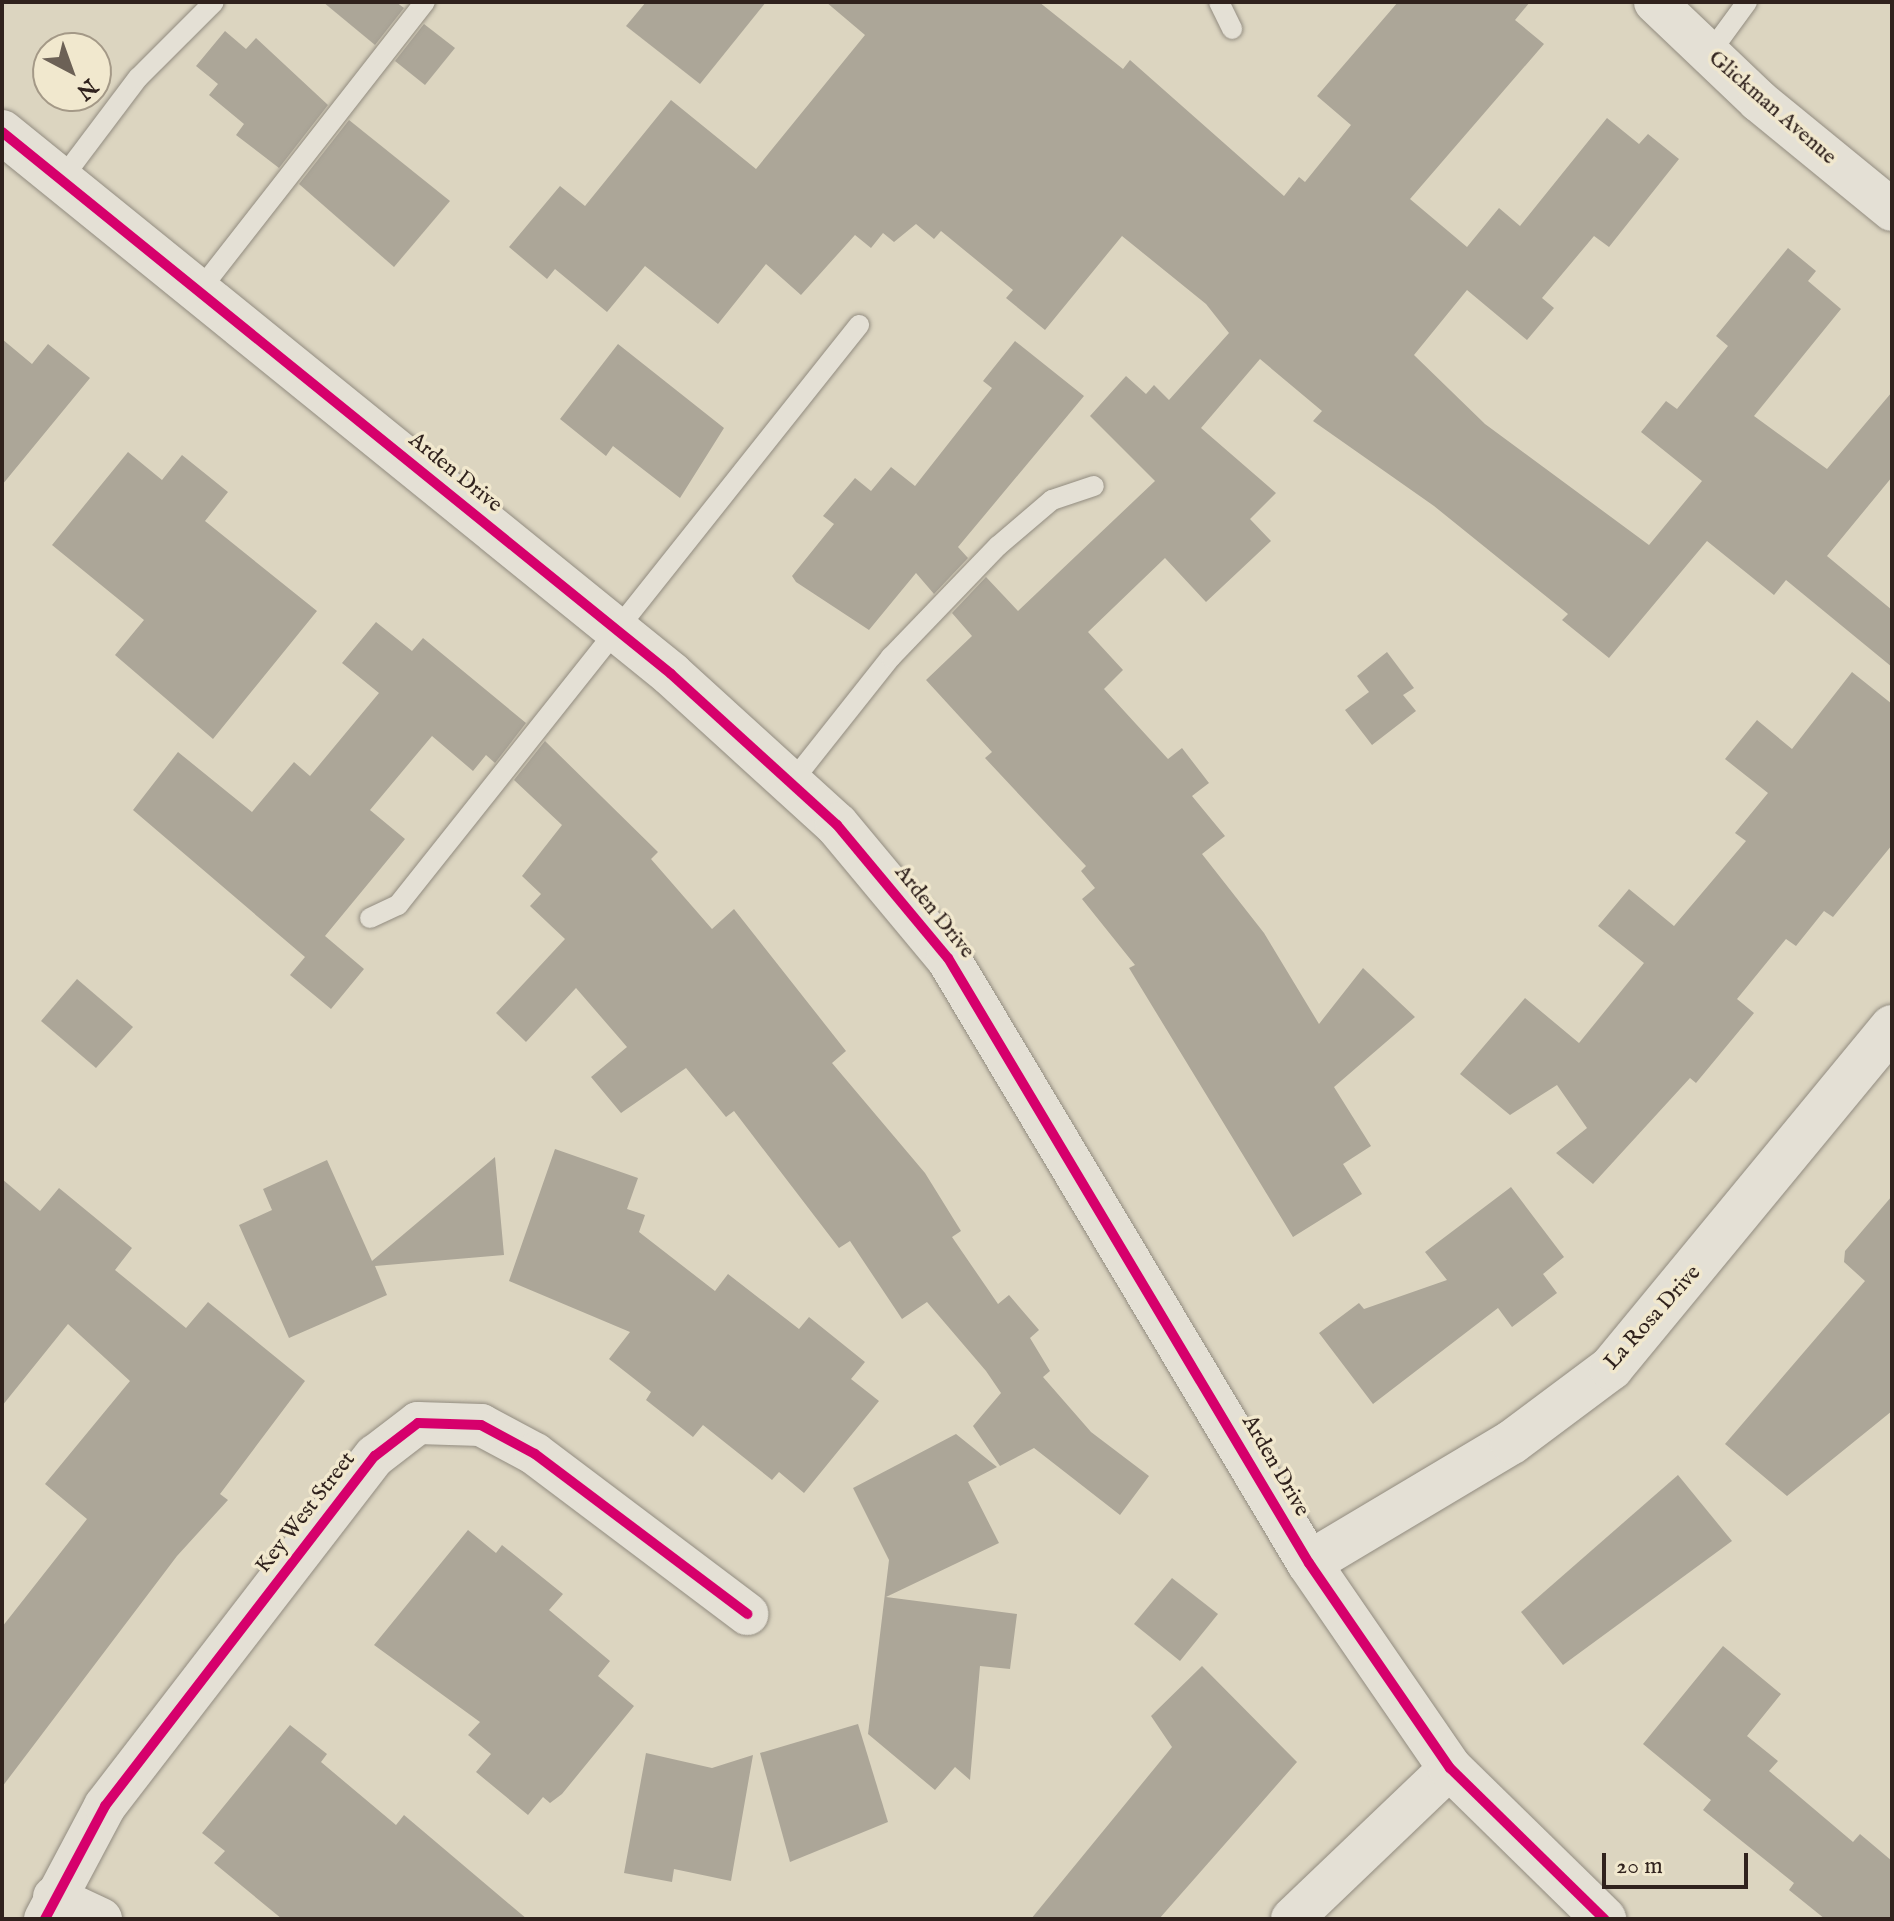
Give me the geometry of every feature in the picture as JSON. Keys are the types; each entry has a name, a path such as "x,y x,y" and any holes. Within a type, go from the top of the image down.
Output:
{"street":[{"name":"Glickman Avenue","path":"1676,9 1709,54 1892,210"},
{"name":"Arden Drive","path":"2,132 616,629 837,825 948,958 1309,1563 1450,1768 1604,1919"},
{"name":"La Rosa Drive","path":"1309,1563 1512,1442 1611,1368 1892,1027"},
{"name":"Key West Street","path":"49,1908 105,1806 375,1456 418,1423 481,1425 535,1454 747,1614"},
{"path":"1292,1919 1450,1768"},
{"path":"49,1908 101,1919"}],"lane":[{"path":"61,180 138,78 214,2"},
{"path":"199,291 425,2"},
{"path":"1219,2 1232,29"},
{"path":"1709,54 1747,2"},
{"path":"370,918 398,905 859,325"},
{"path":"791,783 891,657 998,546 1052,500 1094,486"}],"building":[{"path":"323,2 396,2 404,8 375,45"},
{"path":"646,2 766,2 700,84 626,26"},
{"path":"826,2 1039,2 1123,69 1130,60 1284,196 1299,177 1305,182 1351,125 1317,96 1398,2 1530,2 1515,20 1544,44 1410,199 1467,247 1499,208 1520,226 1607,118 1639,144 1648,134 1679,159 1609,247 1594,236 1542,298 1554,308 1527,340 1467,290 1414,355 1485,424 1649,545 1702,481 1641,432 1666,401 1677,409 1728,346 1716,336 1788,248 1816,271 1808,281 1841,309 1754,416 1827,469 1892,392 1892,477 1827,556 1892,610 1892,667 1786,580 1774,595 1707,541 1609,658 1562,620 1568,614 1434,506 1313,421 1322,411 1260,359 1201,428 1276,493 1250,519 1271,541 1206,602 1165,558 1088,632 1123,670 1104,689 1168,759 1182,748 1209,783 1192,796 1225,836 1202,854 1264,933 1319,1024 1363,968 1415,1017 1334,1087 1371,1146 1343,1164 1362,1194 1293,1237 1129,968 1135,965 1082,899 1095,888 1081,871 1086,866 985,758 992,752 926,680 972,636 952,613 986,577 1018,611 1155,481 1090,416 1126,376 1146,394 1154,385 1169,400 1229,333 1206,304 1122,236 1045,330 1006,298 1013,290 941,231 934,239 916,224 894,242 883,233 871,248 855,235 801,295 766,264 718,324 645,266 607,312 555,269 547,279 509,247 560,186 585,206 671,100 756,169 865,35"},
{"path":"424,24 455,48 425,85 395,61"},
{"path":"225,31 246,49 256,38 328,105 279,168 236,135 244,124 209,95 218,84 196,66"},
{"path":"349,120 450,201 394,267 299,184"},
{"path":"2,339 32,364 48,344 90,378 2,485"},
{"path":"1015,341 1084,396 958,547 968,558 934,594 916,573 869,630 796,582 792,576 834,524 823,516 855,478 871,491 891,467 915,486 992,388 983,381"},
{"path":"618,344 724,428 680,498 613,446 606,456 560,419"},
{"path":"128,452 162,480 182,455 228,492 205,521 317,611 213,739 115,655 144,620 52,545"},
{"path":"376,622 412,651 423,638 526,723 495,763 486,755 473,771 432,736 370,810 405,839 325,936 364,969 331,1009 290,975 305,957 133,810 178,752 252,812 294,762 310,776 379,693 342,663"},
{"path":"1387,652 1414,688 1403,695 1416,711 1372,745 1345,710 1369,692 1357,676"},
{"path":"1852,672 1892,704 1892,845 1833,917 1824,911 1796,946 1786,939 1737,999 1754,1013 1696,1083 1690,1078 1593,1184 1556,1153 1587,1128 1557,1085 1510,1115 1460,1074 1525,998 1579,1043 1644,963 1598,926 1629,889 1674,926 1746,841 1735,833 1768,793 1725,759 1757,720 1792,749"},
{"path":"545,741 658,852 651,859 712,929 734,909 846,1051 832,1063 925,1173 961,1231 952,1237 998,1304 1009,1295 1039,1330 1030,1338 1050,1371 1043,1377 1091,1432 1149,1476 1120,1515 1034,1448 1000,1466 973,1426 1001,1393 986,1371 927,1302 902,1319 850,1241 839,1248 734,1111 726,1117 686,1068 621,1113 591,1077 627,1047 576,988 526,1042 496,1013 565,939 530,906 541,894 522,876 562,825 514,780"},
{"path":"77,979 133,1027 96,1068 41,1021"},
{"path":"555,1149 638,1178 627,1209 645,1215 639,1232 715,1291 728,1274 799,1329 809,1317 865,1362 851,1379 879,1401 804,1493 779,1472 772,1480 703,1425 693,1437 646,1400 651,1392 609,1359 630,1332 509,1281"},
{"path":"495,1157 504,1255 375,1266 387,1295 289,1338 239,1225 272,1210 263,1189 327,1160 372,1261"},
{"path":"2,1179 40,1211 59,1188 132,1248 115,1270 186,1328 208,1302 305,1381 220,1494 228,1500 177,1556 2,1787 2,1627 87,1519 45,1484 130,1381 68,1324 2,1406"},
{"path":"1511,1187 1564,1257 1543,1274 1557,1293 1512,1327 1498,1308 1373,1404 1319,1333 1359,1303 1364,1309 1447,1280 1425,1252"},
{"path":"1892,1196 1892,1411 1787,1496 1725,1444 1865,1281 1844,1262 1845,1251"},
{"path":"956,1434 997,1467 968,1482 999,1543 886,1597 1017,1614 1010,1669 980,1666 970,1780 955,1767 935,1790 868,1734 889,1560 853,1488"},
{"path":"1678,1475 1732,1541 1563,1665 1521,1612"},
{"path":"468,1530 496,1553 502,1545 563,1594 549,1610 610,1661 598,1676 634,1706 562,1794 550,1803 543,1797 528,1815 476,1772 491,1754 468,1735 480,1722 374,1645"},
{"path":"1172,1578 1218,1614 1180,1661 1134,1624"},
{"path":"1723,1646 1781,1694 1747,1736 1778,1761 1769,1771 1853,1842 1860,1834 1892,1861 1892,1919 1825,1919 1789,1890 1794,1883 1703,1810 1711,1800 1643,1744"},
{"path":"1202,1666 1297,1762 1159,1919 1031,1919 1172,1747 1151,1716"},
{"path":"858,1724 888,1822 790,1862 760,1753"},
{"path":"290,1725 327,1754 321,1762 396,1825 404,1815 527,1919 282,1919 214,1863 225,1851 202,1833"},
{"path":"646,1753 712,1768 753,1755 731,1881 674,1869 672,1882 624,1873"}],"cycle path":[{"path":"2,132 671,674 837,825 948,958 1309,1563 1450,1768 1604,1919"},
{"path":"45,1919 105,1806 375,1456 418,1423 481,1425 535,1454 747,1614"}]}
